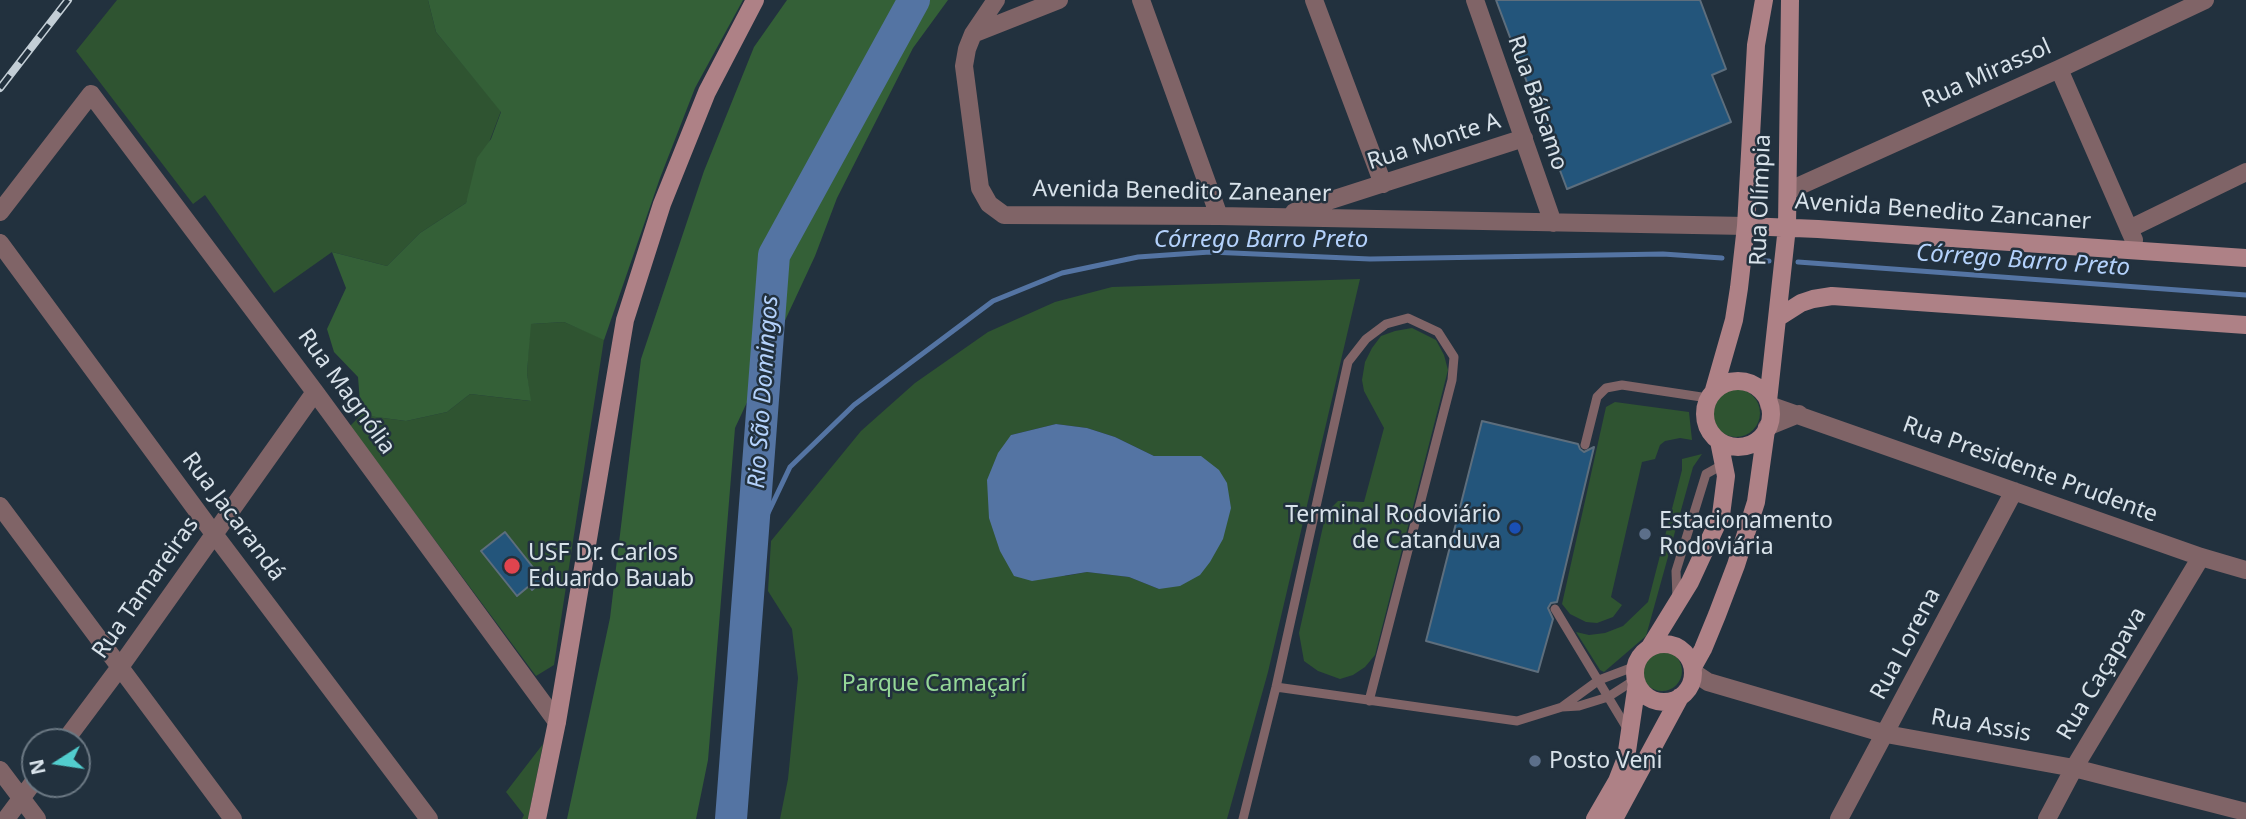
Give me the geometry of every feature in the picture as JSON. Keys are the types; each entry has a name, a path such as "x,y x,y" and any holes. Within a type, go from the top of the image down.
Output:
{"main road":[{"path":"537,819 557,722 625,320 662,204 706,92 755,0"},
{"name":"Rua Olímpia","path":"1711,394 1734,320 1746,226 1756,45 1764,0"},
{"name":"Rua Olímpia","path":"1769,403 1787,227 1790,0"},
{"name":"Avenida Benedito Zancaner","path":"1746,226 2246,258"},
{"path":"1779,317 1801,303 1832,296 2246,325"},
{"path":"1614,819 1693,681 1756,502 1770,413 1769,403 1757,387 1739,381 1730,381 1711,394 1705,418 1708,428 1719,441 1727,445 1745,446 1754,443 1767,428"},
{"path":"1595,819 1626,758 1641,655 1650,647 1690,582 1721,515 1726,476 1719,441"},
{"path":"1650,647 1671,644 1681,649 1689,657 1693,681"},
{"path":"1636,676 1651,698 1661,702 1671,701 1693,681"}],"street":[{"name":"Avenida Benedito Zaneaner","path":"996,0 973,34 964,66 980,188 989,204 1004,215 1219,216 1553,223"},
{"path":"973,34 1059,0"},
{"path":"1141,0 1219,216"},
{"path":"1314,0 1383,184"},
{"name":"Rua Bálsamo","path":"1475,0 1553,223"},
{"name":"Rua Mirassol","path":"1788,191 2205,0"},
{"path":"2059,69 2138,249"},
{"name":"Rua Magnólia","path":"0,212 91,94 315,392 557,722"},
{"name":"Rua Monte A","path":"1280,217 1524,138"},
{"path":"2129,229 2246,172"},
{"name":"Avenida Benedito Zancaner","path":"1553,223 1746,226"},
{"name":"Rua Jacarandá","path":"0,243 214,534 429,819"},
{"name":"Rua Tamareiras","path":"75,728 121,667 315,392"},
{"name":"Rua Presidente Prudente","path":"1769,403 2201,557 2246,570"},
{"path":"1767,428 1799,414"},
{"name":"Rua Lorena","path":"1839,819 2014,491"},
{"path":"0,506 233,819"},
{"name":"Rua Caçapava","path":"2047,819 2074,768 2201,557"},
{"name":"Rua Assis","path":"1693,681 1886,734 2074,768 2246,812"},
{"path":"0,770 37,819"},
{"path":"6,819 21,798"}],"lane":[{"path":"1243,819 1276,687 1348,362 1366,339 1386,324 1408,318 1438,332 1454,357 1452,380 1369,701"},
{"path":"1585,445 1597,397 1606,388 1622,385 1711,394"},
{"path":"1677,603 1676,570 1706,474 1724,464"},
{"path":"1555,609 1630,733"},
{"path":"1562,707 1600,680 1636,676"},
{"path":"1276,687 1517,721 1608,696 1636,676"}],"green space":[{"path":"117,0 428,0 436,32 501,111 466,203 420,233 387,266 332,252 274,293 205,195 193,204 76,51"},
{"path":"428,0 743,0 695,88 660,178 604,340 564,322 531,324 527,373 531,401 470,394 447,412 406,421 361,415 358,377 334,352 327,329 346,288 332,252 387,266 420,233 466,203 477,158 491,139 501,112 436,32"},
{"path":"787,0 948,0 913,48 837,198 815,256 735,428 708,760 696,819 567,819 610,618 641,359 704,171 754,47"},
{"name":"Parque Camaçarí","path":"1360,279 1268,672 1227,819 780,819 788,779 798,678 792,629 768,591 771,541 861,431 915,383 988,332 1055,302 1112,287","holes":["1056,424 1087,428 1115,437 1154,456 1201,456 1159,589 1129,577 1087,572 1065,576 1011,435"]},
{"path":"564,322 604,339 554,665 536,676 350,426 361,415 406,421 447,412 470,394 530,401 527,373 530,324"},
{"path":"1412,328 1436,340 1448,370 1375,655 1365,667 1340,679 1318,671 1304,661 1299,633 1326,513 1338,501 1364,502 1384,428 1364,391 1362,380 1365,362 1381,336"},
{"path":"1736,389 1753,396 1760,413 1753,430 1736,437 1719,430 1712,413 1719,396"},
{"path":"1615,402 1689,412 1692,440 1680,438 1665,441 1660,445 1655,459 1642,462 1611,597 1622,605 1613,617 1597,623 1586,622 1570,614 1562,604 1606,407"},
{"path":"1702,454 1693,467 1646,636 1604,672 1600,670 1576,632 1589,635 1605,633 1623,626 1648,602 1682,470 1682,459"},
{"path":"1662,651 1676,657 1682,671 1676,685 1662,691 1648,685 1642,671 1648,657"},
{"path":"543,744 528,819 522,819 524,815 506,792"}],"water":[{"path":"1056,424 1087,428 1115,437 1154,456 1201,456 1219,470 1227,483 1231,508 1223,539 1200,575 1180,586 1159,589 1129,577 1087,572 1032,581 1014,576 1000,551 989,518 987,480 998,453 1011,435"}],"building":[{"path":"1496,0 1700,0 1726,69 1712,75 1731,122 1567,189"},
{"name":"Terminal Rodoviário de Catanduva","path":"1482,421 1578,444 1584,452 1594,447 1557,602 1551,603 1548,608 1553,619 1538,672 1426,641"},
{"name":"USF Dr. Carlos Eduardo Bauab","path":"505,532 543,580 532,590 529,586 517,596 481,551"}],"waterway":[{"name":"Rio São Domingos","path":"731,819 774,255 914,0"},
{"name":"Córrego Barro Preto","path":"751,549 790,467 854,405 993,301 1062,273 1138,257 1210,252 1370,259 1663,254 1722,258"},
{"name":"Córrego Barro Preto","path":"1758,261 1769,261"},
{"name":"Córrego Barro Preto","path":"1798,262 2246,295"}],"railway":[{"path":"0,88 68,0"}],"place":[{"name":"Terminal Rodoviário de Catanduva","path":"1515,528"},
{"name":"Estacionamento Rodoviária","path":"1645,534"},
{"name":"USF Dr. Carlos Eduardo Bauab","path":"512,566"},
{"name":"Posto Veni","path":"1535,761"}]}
